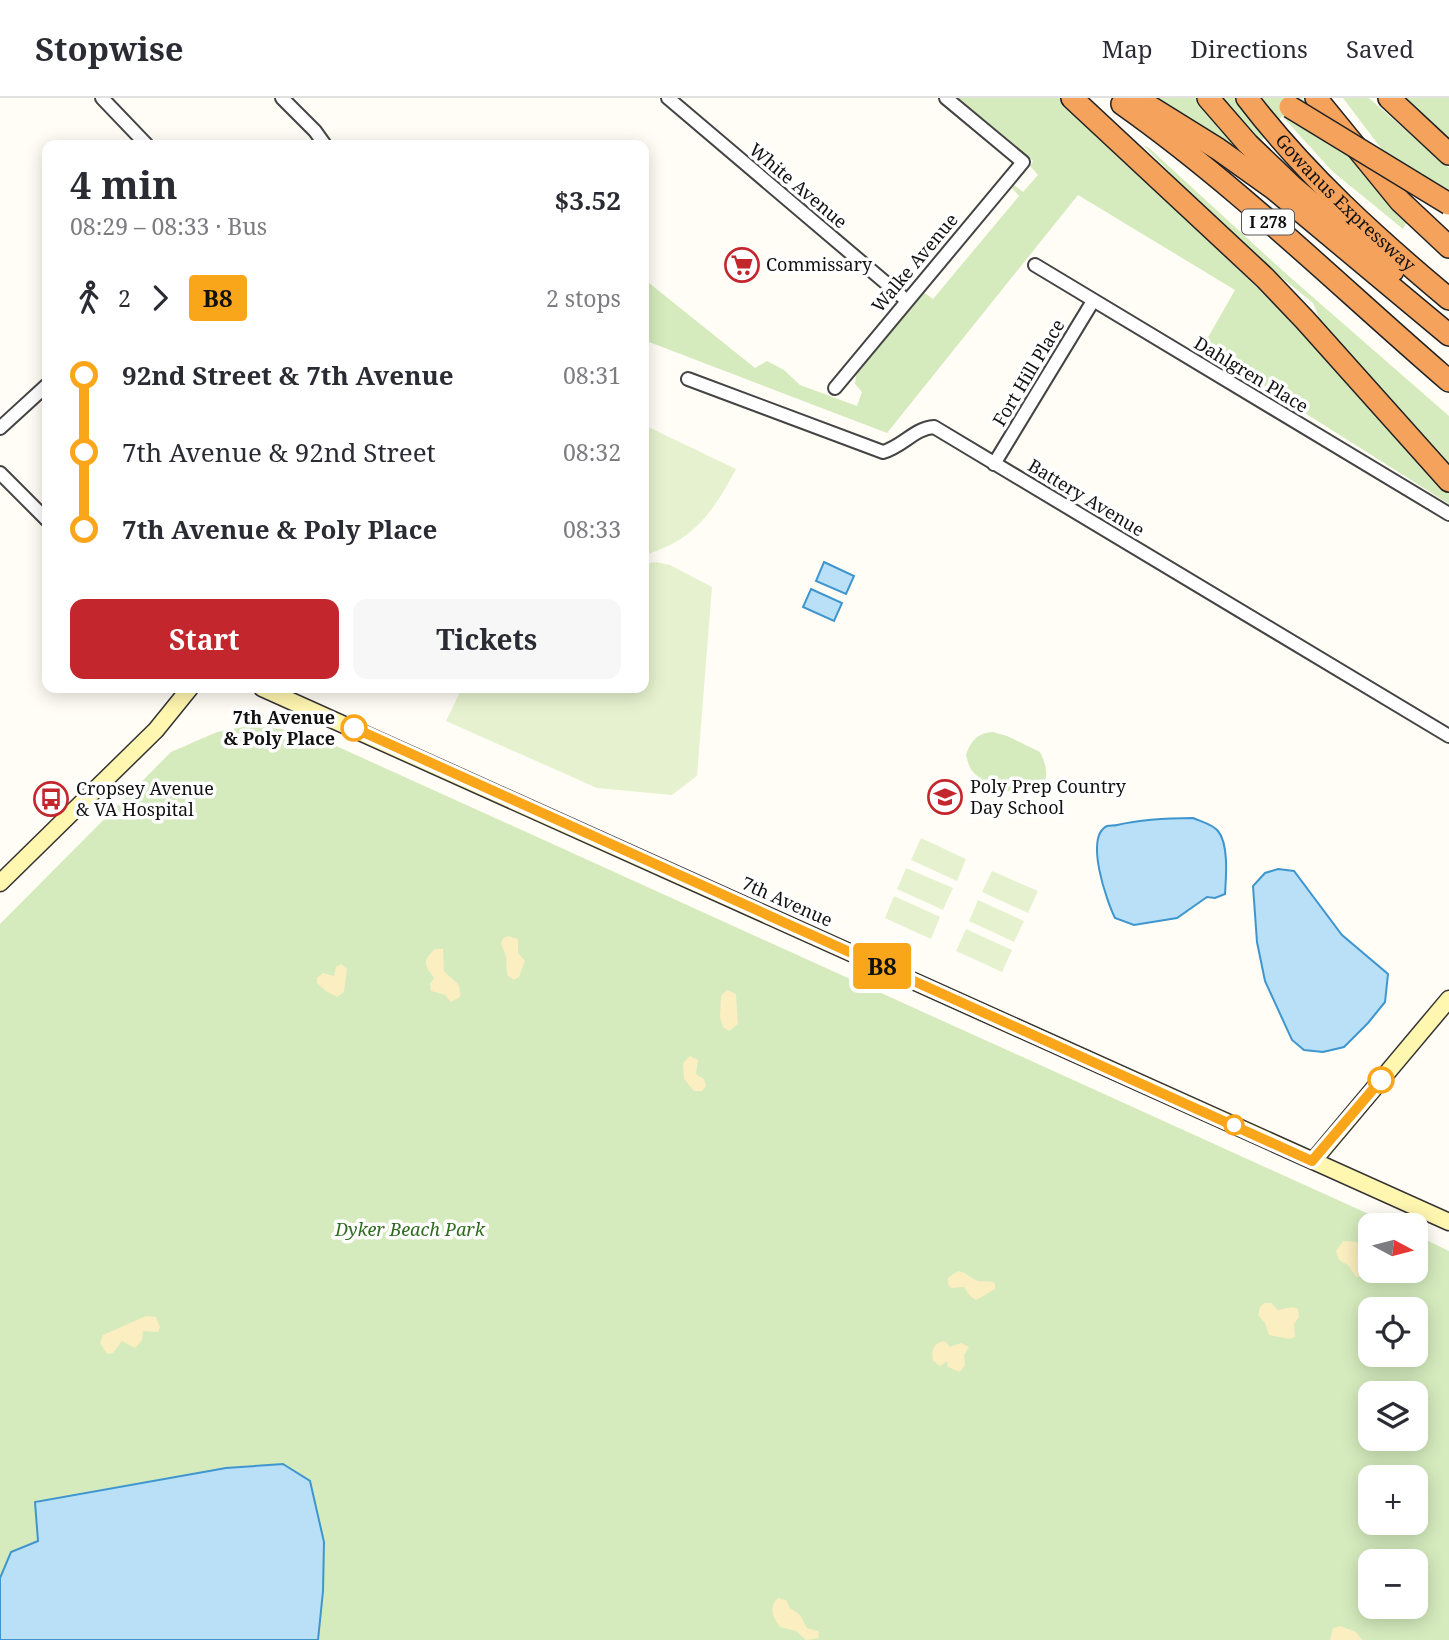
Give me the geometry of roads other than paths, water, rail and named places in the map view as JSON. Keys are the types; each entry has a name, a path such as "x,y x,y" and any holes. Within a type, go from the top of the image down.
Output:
{"highway":[{"path":"1072,98 1255,269 1305,320 1449,481"},
{"name":"I 278","path":"1208,98 1248,144 1449,317"},
{"name":"Gowanus Expressway","path":"1247,98 1339,201 1449,299"},
{"path":"1316,98 1400,201 1449,247"},
{"path":"1389,98 1449,154"},
{"name":"Gowanus Expressway","path":"1129,101 1247,169 1299,209 1449,335"},
{"name":"Gowanus Expressway","path":"1129,101 1169,139 1449,381"},
{"path":"1286,102 1449,204"},
{"path":"1409,347 1449,391"}],"main road":[{"path":"0,883 156,730 186,693"},
{"name":"7th Avenue","path":"273,693 1449,1222"},
{"path":"1312,1161 1449,999"}],"street":[{"path":"102,98 142,140"},
{"path":"282,98 322,140"},
{"name":"White Avenue","path":"668,98 906,300"},
{"name":"Walke Avenue","path":"835,388 1023,162 946,98"},
{"name":"Dahlgren Place","path":"1035,265 1449,514"},
{"name":"Fort Hill Place","path":"994,464 1093,301"},
{"name":"Battery Avenue","path":"688,379 883,452 895,449 923,428 934,427 1449,736"},
{"path":"0,428 42,390"},
{"path":"0,473 42,515"}],"water":[{"path":"824,562 854,576 846,594 816,581"},
{"path":"811,589 842,603 834,621 803,607"},
{"path":"1193,818 1213,827 1222,837 1226,861 1225,894 1215,898 1207,897 1177,918 1134,925 1115,918 1099,870 1097,843 1100,832 1107,826 1136,821"},
{"path":"1278,869 1294,871 1342,935 1388,974 1385,1002 1344,1047 1323,1052 1304,1050 1292,1040 1265,981 1257,942 1253,886 1265,873"},
{"path":"283,1464 310,1481 324,1542 318,1640 0,1640 0,1578 11,1552 38,1541 35,1502 226,1468"}],"place":[{"name":"Commissary","path":"742,265"},
{"name":"7th Avenue & Poly Place","path":"354,728"},
{"name":"Poly Prep Country Day School","path":"945,797"},
{"name":"Cropsey Avenue & VA Hospital","path":"51,799"}],"park label":[{"name":"Dyker Beach Park","path":"410,1230"}]}
